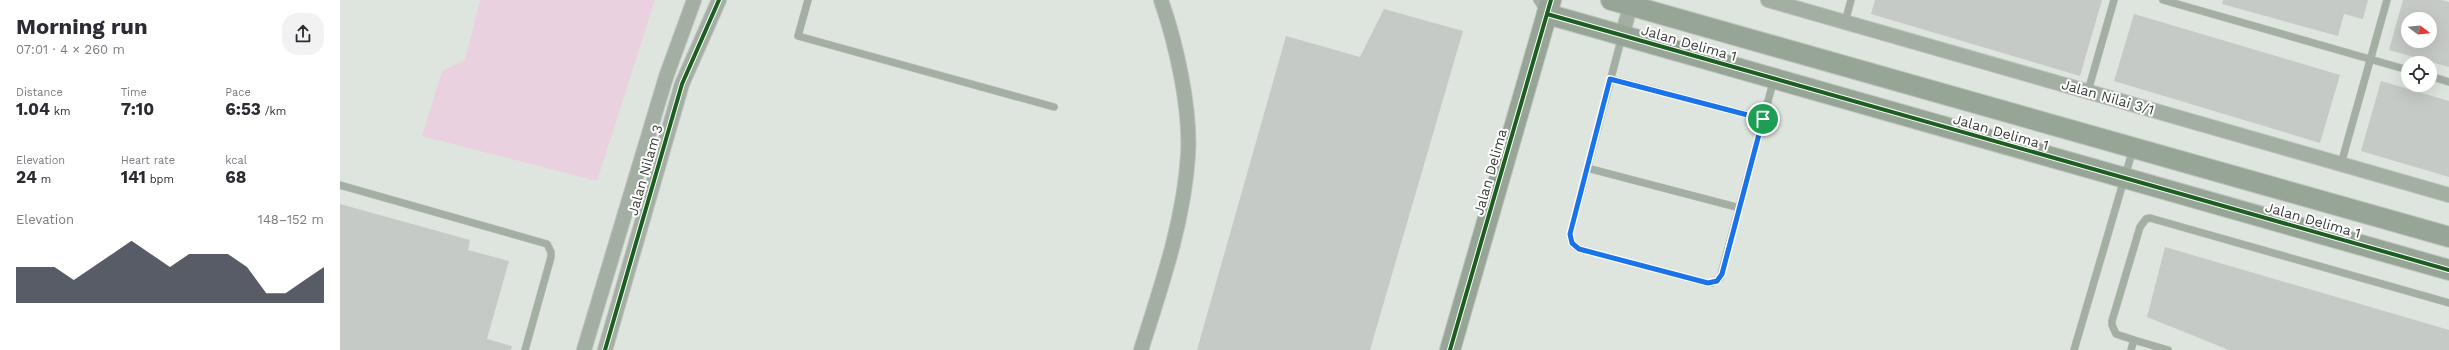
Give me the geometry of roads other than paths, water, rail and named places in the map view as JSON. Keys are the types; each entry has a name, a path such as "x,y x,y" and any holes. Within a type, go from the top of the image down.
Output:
{"street":[{"name":"Jalan Nilam 3","path":"584,350 666,77 694,0"},
{"name":"Jalan Nilam 3","path":"605,350 682,84 719,0"},
{"path":"1141,350 1181,214 1189,154 1184,95 1172,31 1161,0"},
{"name":"Jalan Delima 1","path":"1611,0 1631,3 2449,237"},
{"name":"Jalan Nilai 3/1","path":"1768,0 2449,195"},
{"path":"1622,36 1631,3"},
{"name":"Jalan Delima 1","path":"1545,5 1622,36 2449,270"},
{"name":"Jalan Delima","path":"1450,350 1545,5"}],"lane":[{"path":"808,0 798,36 1054,107"},
{"path":"1845,22 1851,0"},
{"path":"2088,91 2114,0"},
{"path":"2163,0 2401,68"},
{"path":"2341,164 2387,0"},
{"path":"1622,36 1570,234 1570,239 1575,247 1708,283 1717,281 1722,274 1774,79"},
{"path":"2437,78 2449,82"},
{"path":"1610,79 1763,119"},
{"path":"2074,350 2134,148"},
{"path":"1587,168 1740,208"},
{"path":"340,185 547,244 550,247 551,257 525,350"},
{"path":"2168,350 2116,334 2112,325 2140,227 2150,218 2449,303"},
{"path":"2131,350 2134,340"}]}
